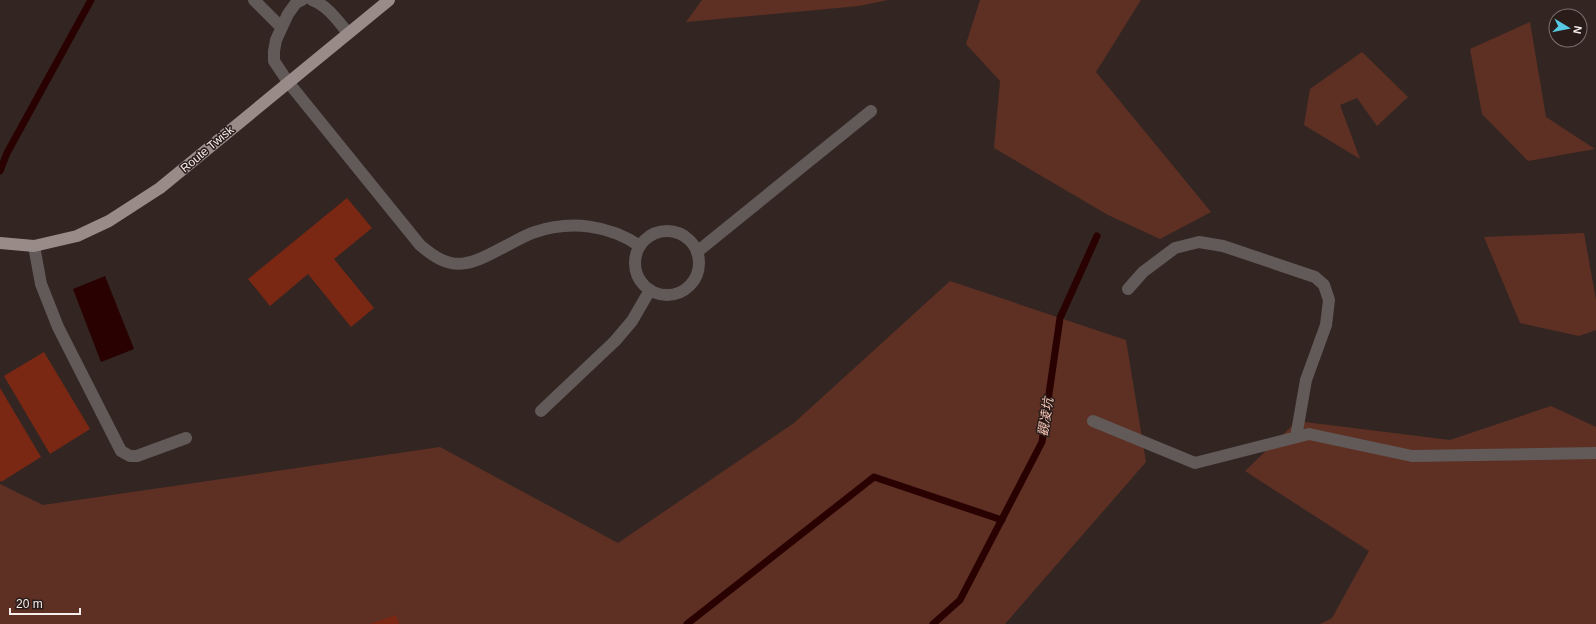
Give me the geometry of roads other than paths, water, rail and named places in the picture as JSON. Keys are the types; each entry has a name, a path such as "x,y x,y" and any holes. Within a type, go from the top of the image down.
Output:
{"main road":[{"name":"Route Twisk","path":"0,244 34,246 77,236 109,221 160,188 389,0"}],"lane":[{"path":"254,0 281,27"},
{"path":"302,0 296,3 281,27 276,40 274,61 288,82 420,245 441,260 452,263 467,263 535,232 568,225 595,227 619,234 640,246"},
{"path":"312,0 318,2 327,10 348,33"},
{"path":"697,252 872,111"},
{"path":"661,231 679,233 693,244 697,252 699,262 698,272 693,281 678,293 668,295 658,294 650,290 639,278 636,271 636,255 640,246 645,239 661,231"},
{"path":"1128,289 1143,272 1175,248 1200,242 1223,246 1315,277 1324,285 1329,300 1326,325 1306,380 1296,437"},
{"path":"34,246 41,284 58,327 121,451 130,456 137,456 186,438"},
{"path":"541,411 615,341 632,321 650,290"},
{"path":"1093,421 1195,463 1309,434 1412,456 1596,453"}],"waterway":[{"path":"0,171 7,153 91,0"},
{"name":"觀凌坑","path":"933,624 960,600 1042,442 1060,318 1097,236"},
{"path":"687,624 874,477 1002,520"}]}
